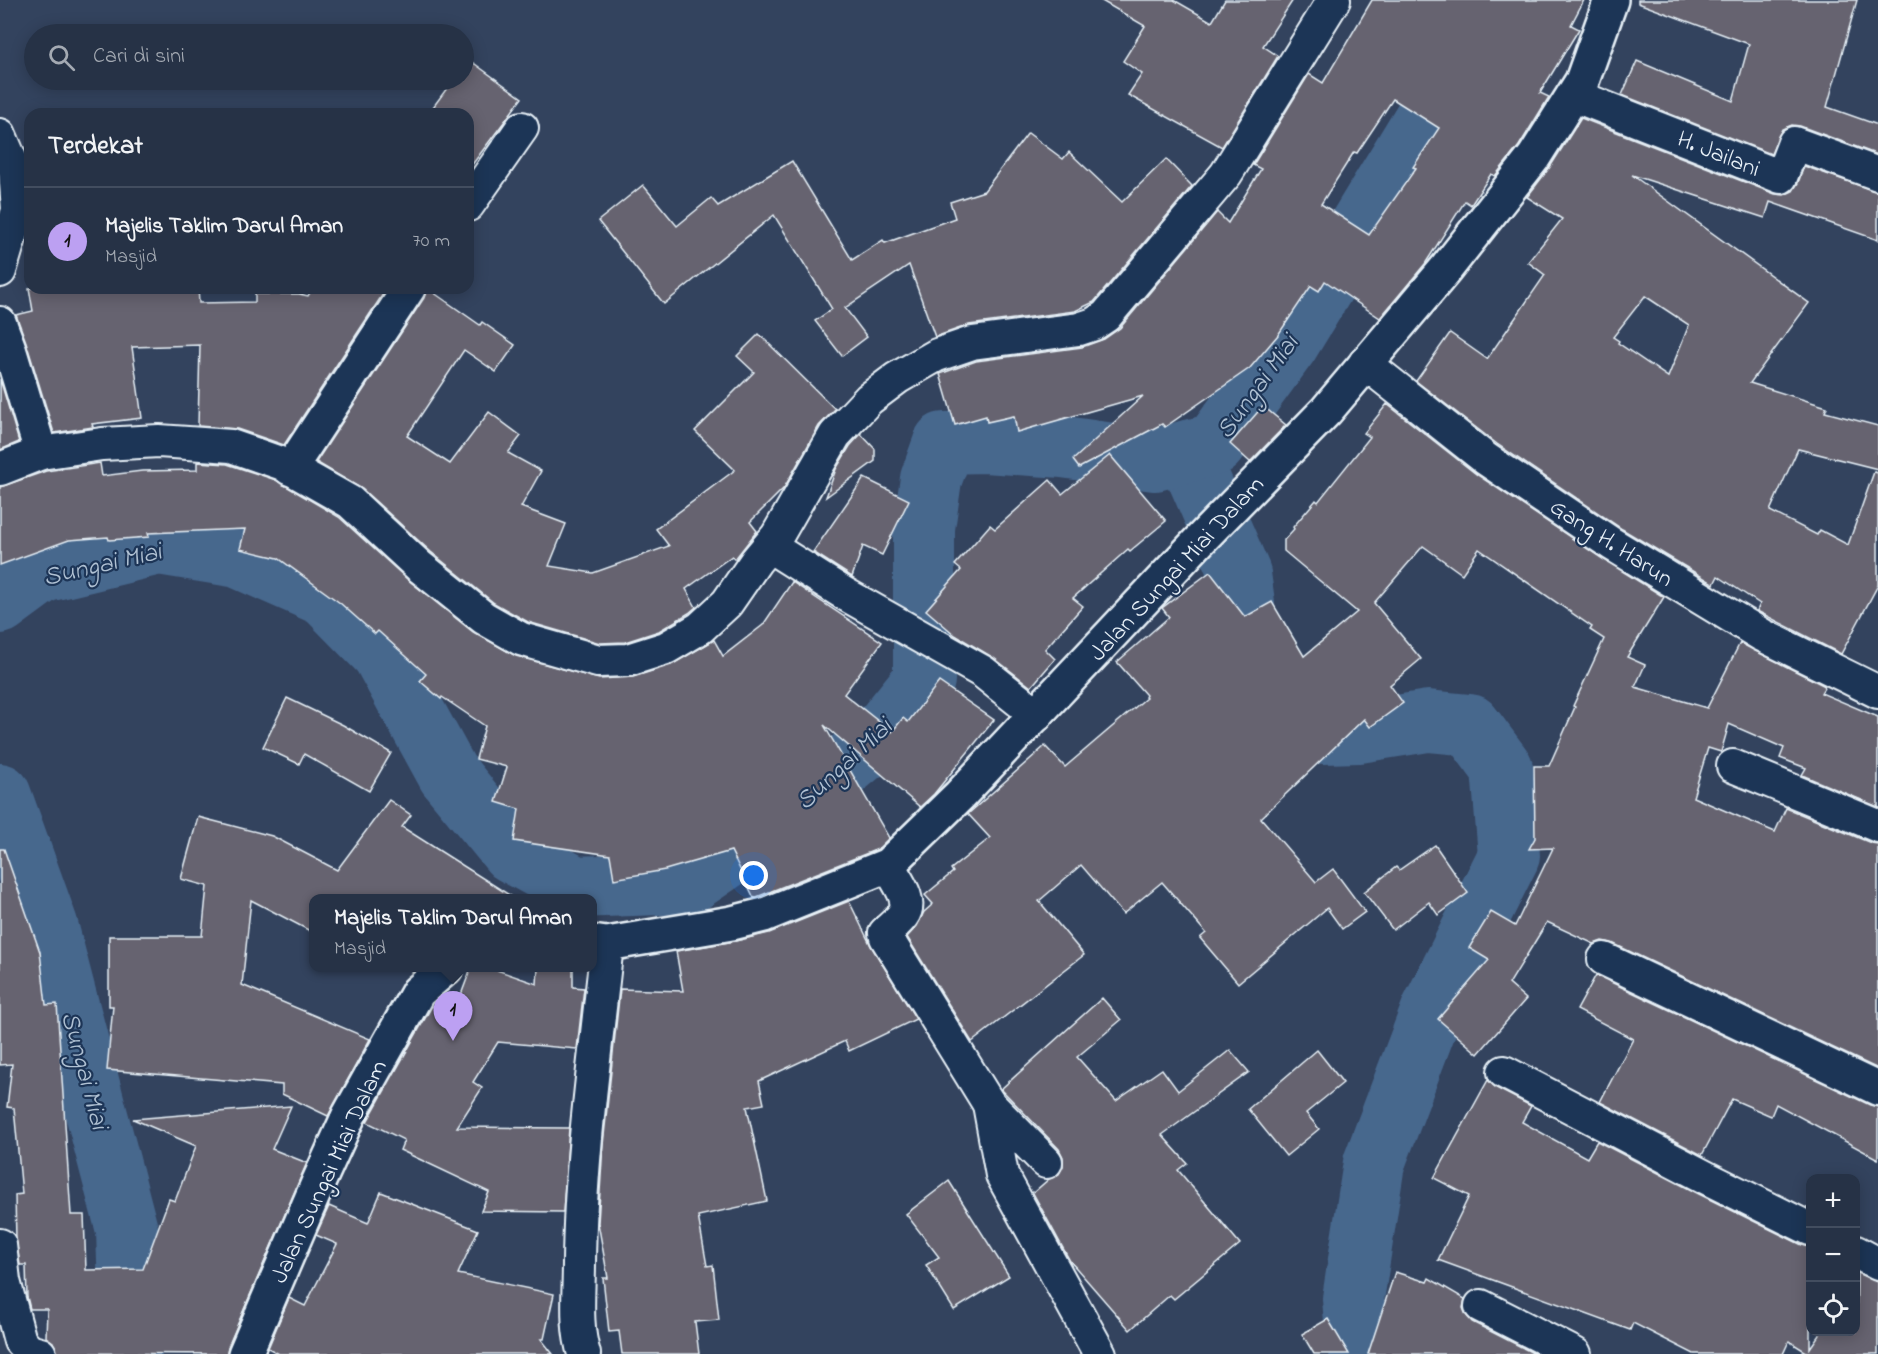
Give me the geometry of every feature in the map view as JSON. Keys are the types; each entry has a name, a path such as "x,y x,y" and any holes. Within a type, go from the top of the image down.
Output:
{"street":[{"path":"0,469 41,453 102,444 159,441 231,446 283,464 351,502 419,566 484,618 521,639 598,661 628,660 666,648 700,628 727,603 756,561 777,536 835,435 868,399 897,378 937,355 972,343 1079,329 1094,324 1106,316 1226,174 1334,0"},
{"name":"Jalan Sungai Miai Dalam","path":"600,943 732,923 764,915 888,865 959,796 1200,540 1326,411 1445,270 1534,157 1582,81 1611,0"},
{"name":"H. Jailani","path":"1573,95 1781,177 1794,143 1878,174"},
{"path":"474,196 522,128"},
{"path":"0,135 15,170 18,210 0,271"},
{"path":"290,469 405,294"},
{"path":"0,323 41,453"},
{"name":"Gang H. Harun","path":"1365,363 1486,459 1612,544 1762,635 1878,692"},
{"path":"769,546 845,594 983,672 1037,715"},
{"path":"1733,766 1878,826"},
{"path":"888,865 905,897 907,907 903,915 885,933 886,937 989,1104 1046,1162"},
{"path":"584,1354 578,1327 579,1232 600,943"},
{"path":"1604,958 1878,1089"},
{"name":"Jalan Sungai Miai Dalam","path":"245,1354 349,1115 418,992 441,972"},
{"path":"1504,1072 1808,1228"},
{"path":"989,1104 1002,1175 1100,1354"},
{"path":"0,1245 4,1281 20,1341 29,1351 37,1353"},
{"path":"1860,1254 1878,1264"},
{"path":"1481,1306 1575,1354"}],"building":[{"path":"1100,0 1174,0 1212,22 1225,0 1293,0 1263,46 1278,56 1222,147 1128,95 1142,74 1123,61 1145,26"},
{"path":"1372,0 1584,0 1571,25 1579,29 1540,93 1549,97 1519,146 1495,176 1491,174 1471,205 1465,201 1425,264 1380,318 1325,281 1319,291 1311,286 1278,335 1250,368 1165,427 1162,424 1079,468 1073,460 1143,396 1017,432 1014,416 987,422 986,416 955,425 940,374 976,361 1082,347 1104,339 1120,328 1217,212 1228,223 1261,169 1253,165 1309,74 1323,83","holes":["1393,99 1439,128 1413,167 1416,168 1369,235 1321,204 1354,152 1357,153"]},
{"path":"1638,0 1857,0 1827,107 1878,125 1878,155 1792,125 1782,129 1771,154 1622,95 1637,61 1733,101 1749,44 1638,3"},
{"path":"474,63 522,98 474,162 474,108 432,108 446,90 474,90"},
{"path":"1581,118 1775,194 1784,195 1793,191 1804,166 1878,192 1878,240 1770,202 1765,218 1632,175 1809,303 1750,383 1827,407 1825,412 1878,426 1878,469 1798,449 1770,511 1817,535 1820,530 1848,545 1874,472 1878,473 1878,585 1841,654 1757,611 1760,604 1718,576 1714,584 1622,529 1497,444 1416,381 1450,333 1487,359 1545,275 1528,262 1562,219 1527,197 1550,167","holes":["1645,296 1689,325 1668,377 1618,343 1619,341 1613,337"]},
{"path":"1028,133 1063,159 1069,152 1122,202 1166,159 1192,186 1094,302 1075,311 969,325 935,337 909,265 845,308 867,337 842,356 815,321 832,309 774,215 664,304 598,221 643,185 677,226 711,198 718,206 792,161 852,260 883,240 885,243 955,218 950,202 984,191"},
{"path":"30,294 198,294 199,303 255,302 255,294 308,296 309,294 383,294 284,445 237,429 198,426 200,345 132,347 142,418 92,424 93,427 54,433 16,315 33,311"},
{"path":"425,294 436,294 480,325 482,322 515,345 496,372 464,350 407,436 450,464 489,412 521,436 508,453 541,471 521,507 566,524 549,566 593,573 669,546 656,529 735,470 695,431 754,372 737,356 759,334 835,409 819,426 784,488 750,522 757,531 735,559 732,556 686,589 696,607 659,631 625,642 600,643 528,622 494,603 431,552 362,489 316,462"},
{"path":"0,379 19,442 0,450"},
{"path":"1387,404 1476,474 1664,597 1627,657 1645,665 1635,687 1707,708 1740,643 1825,686 1821,693 1878,717 1878,807 1802,775 1806,768 1780,758 1784,748 1729,724 1721,752 1708,748 1693,797 1775,832 1786,808 1878,844 1878,1069 1612,943 1602,941 1594,944 1547,922 1509,984 1526,999 1478,1054 1438,1019 1489,960 1469,948 1491,912 1515,926 1553,848 1529,849 1535,838 1534,766 1549,766 1575,707 1573,706 1604,639 1590,630 1592,627 1479,549 1462,574 1423,546 1374,603 1421,659 1390,685 1403,703 1370,727 1364,719 1261,818 1316,882 1333,869 1365,912 1342,929 1327,908 1238,983 1200,938 1206,933 1162,882 1123,914 1081,865 1039,901 1084,955 972,1042 907,937 917,926 924,912 933,904 925,895 953,872 951,869 990,838 968,814 1045,746 1065,767 1146,698 1146,695 1117,662 1169,617 1162,608 1210,572 1245,617 1272,602 1304,656 1357,612 1284,551 1284,540 1370,437 1364,433"},
{"path":"1263,406 1286,425 1250,462 1230,444"},
{"path":"861,434 875,449 875,461 826,497 836,469 850,446"},
{"path":"1110,455 1166,521 1130,551 1128,549 1073,598 1083,606 1045,649 1055,659 1031,687 994,658 955,635 926,610 961,570 955,565 990,525 995,529 1050,480 1062,494"},
{"path":"197,462 227,464 276,480 339,517 407,579 473,632 516,656 599,679 633,677 671,665 714,640 723,656 763,625 792,582 882,642 844,694 892,732 903,718 908,722 939,682 994,720 934,794 920,807 824,725 889,838 878,849 754,898 731,851 665,870 614,879 610,855 514,841 519,809 496,802 507,767 476,759 485,726 442,697 441,699 420,681 426,674 378,631 375,634 340,603 278,558 240,549 245,529 148,533 149,537 109,540 108,537 69,540 0,565 0,487 46,471 100,463 102,476 142,471 197,470"},
{"path":"864,478 909,500 882,555 863,546 852,577 813,552"},
{"path":"287,698 343,725 391,753 369,791 304,754 299,764 263,747"},
{"path":"389,800 411,815 402,827 508,894 309,894 309,930 251,900 242,985 370,1039 328,1116 282,1094 282,1085 107,1070 113,1006 109,1006 109,936 202,936 207,886 181,879 198,817 272,836 337,870"},
{"path":"1435,845 1468,893 1438,915 1429,902 1393,930 1364,892 1396,867 1399,870"},
{"path":"0,849 4,849 40,952 46,1005 57,1004 71,1215 84,1215 86,1270 143,1269 169,1199 175,1201 196,1146 133,1119 291,1106 272,1149 307,1163 227,1354 57,1353 53,1342 46,1337 47,1309 30,1309 27,1297 26,1265 20,1265 16,1239 15,1195 22,1194 14,1108 7,1107 12,1064 0,1065"},
{"path":"849,901 871,946 916,1019 849,1051 845,1041 759,1081 764,1104 747,1107 767,1201 698,1216 707,1266 713,1265 719,1320 695,1322 699,1354 622,1354 619,1331 609,1332 603,1278 608,1278 598,1223 603,1145 620,989 683,991 676,951 769,933"},
{"path":"470,972 502,972 537,984 538,972 573,972 573,987 584,988 577,1049 498,1042 473,1082 482,1088 457,1127 569,1128 563,1212 481,1211 489,1192 400,1150 404,1140 367,1122 432,1006 452,1019"},
{"path":"1596,975 1878,1107 1878,1159 1776,1104 1771,1116 1732,1099 1702,1155 1600,1102 1633,1039 1577,1010"},
{"path":"1102,998 1121,1020 1077,1057 1116,1101 1162,1069 1178,1091 1230,1050 1249,1072 1162,1135 1187,1163 1178,1170 1240,1244 1174,1299 1170,1295 1130,1330 1070,1261 1033,1193 1049,1179 1059,1174 1063,1166 1063,1157 1059,1149 1001,1089"},
{"path":"1317,1050 1343,1083 1306,1113 1319,1129 1286,1156 1248,1109"},
{"path":"1488,1080 1496,1088 1531,1106 1522,1122 1587,1158 1597,1141 1806,1246 1806,1336 1810,1336 1810,1348 1818,1336 1860,1336 1860,1274 1878,1282 1878,1354 1807,1354 1789,1341 1783,1354 1694,1354 1633,1323 1630,1330 1438,1260 1469,1196 1434,1178"},
{"path":"949,1181 1009,1276 954,1310 926,1265 939,1257 906,1214"},
{"path":"381,1192 478,1230 458,1274 554,1294 544,1339 541,1339 553,1354 279,1354 268,1348 289,1298 305,1306 337,1244 316,1235 329,1206 368,1223"},
{"path":"1395,1272 1427,1282 1429,1278 1465,1299 1463,1308 1472,1322 1535,1354 1368,1354"},
{"path":"1328,1319 1349,1354 1314,1354 1302,1334"}],"waterway":[{"name":"Sungai Miai","path":"0,603 42,572 158,544 238,557 326,596 382,653 448,774 512,852 575,887 689,883 772,827 875,741 924,680 924,528 931,479 944,443 985,442 1063,447 1155,460 1215,444 1288,344 1497,0"},
{"path":"1187,451 1240,574 1244,603 1240,624 1279,683 1323,733 1360,732 1428,721 1470,725 1502,768 1509,856 1432,1010 1374,1163 1353,1299 1357,1342"},
{"name":"Sungai Miai","path":"0,794 47,925 127,1230 131,1354"}],"place":[{"name":"Majelis Taklim Darul Aman","path":"453,1041"}]}
